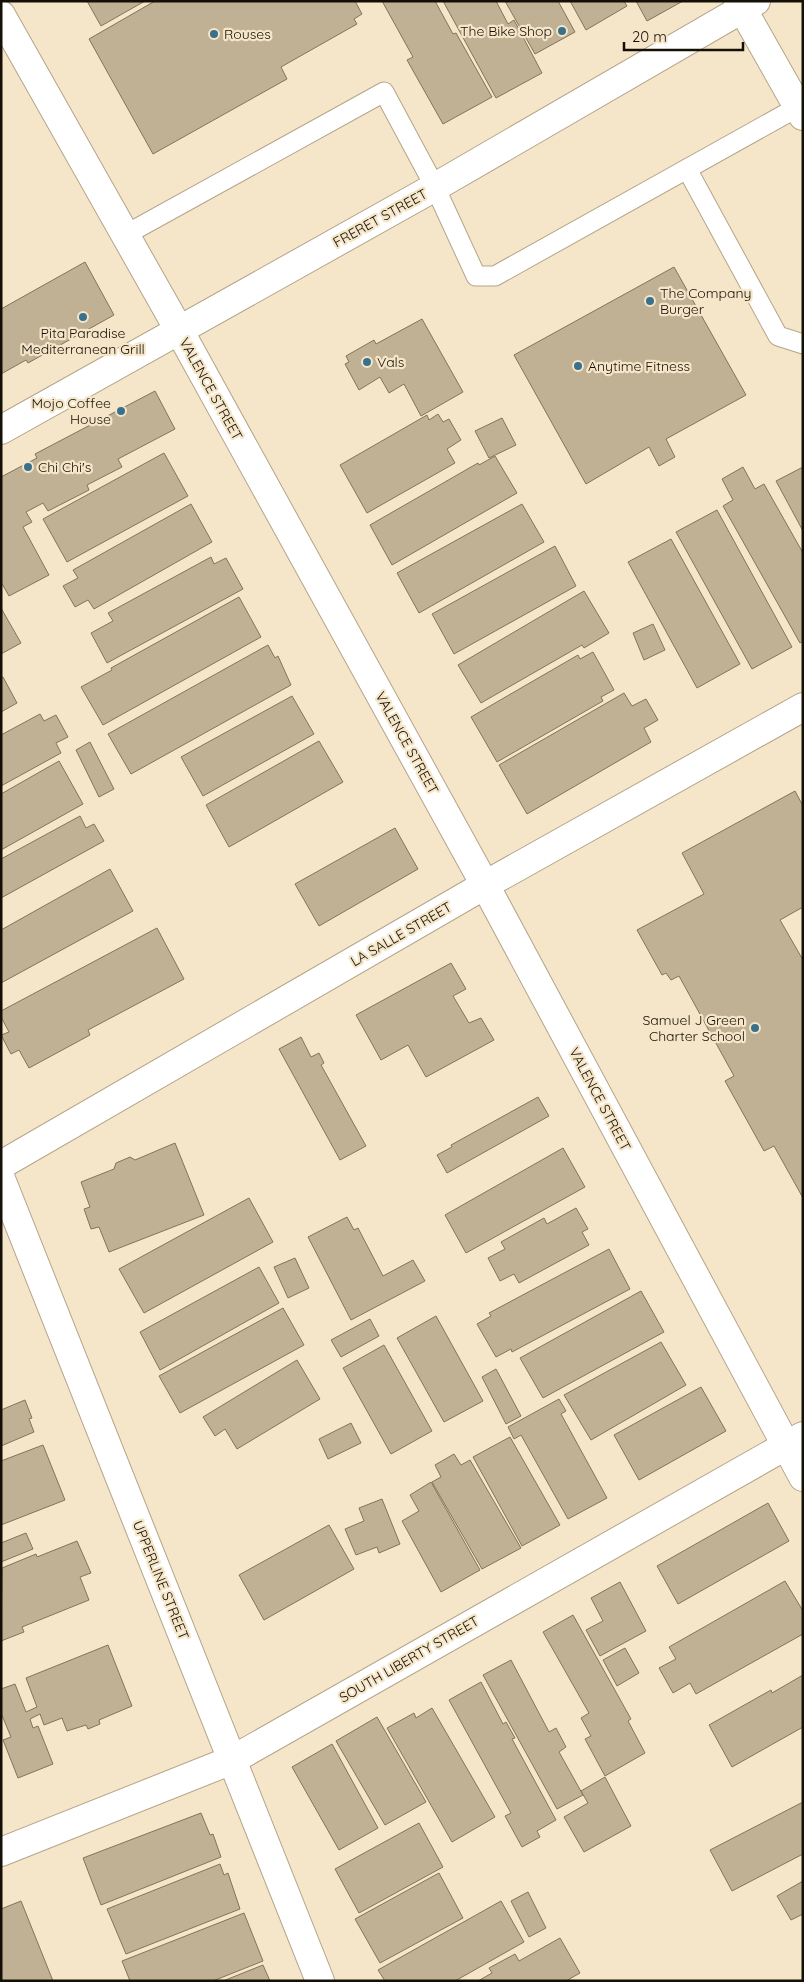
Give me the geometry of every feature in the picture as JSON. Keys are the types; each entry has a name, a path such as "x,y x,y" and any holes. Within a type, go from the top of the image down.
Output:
{"street":[{"path":"746,4 800,112"},
{"name":"FRERET STREET","path":"1,430 435,187 746,4"},
{"name":"VALENCE STREET","path":"1,15 179,330 794,1441 803,1477"},
{"name":"LA SALLE STREET","path":"1,1165 485,885 803,707"},
{"name":"UPPERLINE STREET","path":"1,1179 320,1981"},
{"name":"SOUTH LIBERTY STREET","path":"1,1852 232,1760 794,1441"}],"lane":[{"path":"126,235 384,92 435,187 476,276 495,276 687,169 800,112"},
{"path":"687,169 778,336 803,344"}],"building":[{"path":"87,1 145,1 101,26"},
{"path":"155,1 355,1 362,14 354,19 357,24 281,67 287,79 153,154 89,39"},
{"path":"382,1 435,1 453,34 456,33 492,97 443,124 407,60 413,57"},
{"path":"443,1 496,1 508,24 514,20 542,73 496,98"},
{"path":"505,1 558,1 575,32 535,54"},
{"path":"570,1 624,1 627,6 586,30"},
{"path":"636,1 683,1 647,21"},
{"path":"85,262 114,315 28,363 26,360 1,374 1,309"},
{"path":"674,267 746,395 666,439 675,457 659,466 649,447 586,484 514,355"},
{"path":"422,319 463,392 421,416 404,384 389,393 380,377 359,390 345,364 349,362 346,356 374,340 376,344"},
{"path":"155,391 175,429 118,459 122,467 87,485 89,490 48,511 43,503 26,512 32,522 23,527 49,575 9,596 1,582 1,477 37,458 35,454"},
{"path":"438,414 443,422 449,419 461,440 447,449 455,463 367,513 340,465 427,415 429,420"},
{"path":"502,418 516,445 489,458 475,431"},
{"path":"164,453 188,496 67,562 43,519"},
{"path":"495,456 517,493 392,565 370,525 478,463 479,465"},
{"path":"743,467 755,489 764,484 803,553 803,641 800,643 723,506 733,500 722,479"},
{"path":"803,467 803,531 776,481"},
{"path":"191,504 212,542 94,609 88,600 75,607 63,586 78,578 73,570"},
{"path":"522,504 544,542 419,613 397,573"},
{"path":"717,510 792,647 752,669 676,532"},
{"path":"671,539 740,664 697,688 628,562"},
{"path":"555,546 576,586 454,654 432,614"},
{"path":"211,557 214,564 226,558 243,589 107,663 91,633 113,621 108,613"},
{"path":"584,591 609,633 584,648 582,645 481,703 458,665"},
{"path":"239,597 261,637 103,725 81,687 112,670 111,668"},
{"path":"1,608 21,643 1,654"},
{"path":"653,624 665,650 644,660 633,633"},
{"path":"268,645 275,658 278,656 291,685 131,774 108,734"},
{"path":"593,652 614,690 601,697 603,701 497,762 471,717 578,655 580,659"},
{"path":"3,677 17,703 1,712 1,678"},
{"path":"624,693 632,706 646,699 658,720 644,728 651,742 527,814 499,765"},
{"path":"292,696 314,734 203,796 181,757"},
{"path":"40,714 44,721 56,715 68,737 56,743 61,753 1,786 1,735"},
{"path":"319,741 343,782 229,847 206,805"},
{"path":"90,742 114,789 99,797 76,750"},
{"path":"59,761 83,804 1,850 1,794"},
{"name":"Samuel J Green Charter School","path":"795,791 803,806 803,907 780,920 803,960 803,1198 774,1146 764,1151 725,1081 734,1076 679,976 671,980 666,973 662,975 637,930 704,894 682,853"},
{"path":"80,816 86,828 94,824 104,841 1,898 1,859"},
{"path":"395,828 418,869 319,926 295,884"},
{"path":"110,869 133,911 1,983 1,930"},
{"path":"157,928 184,979 88,1030 90,1035 29,1068 19,1050 11,1054 1,1035 9,1032 1,1017 1,1011"},
{"path":"451,963 466,989 453,996 469,1023 481,1018 494,1040 426,1077 408,1045 381,1060 356,1015"},
{"path":"301,1037 311,1057 319,1053 324,1063 321,1065 366,1146 340,1160 279,1049"},
{"path":"538,1097 549,1116 447,1173 437,1155 452,1147 451,1145"},
{"path":"175,1143 204,1215 109,1252 99,1227 91,1229 84,1209 90,1207 81,1182 114,1169 116,1163 130,1157 135,1160"},
{"path":"563,1148 585,1187 466,1253 445,1215"},
{"path":"249,1198 273,1242 144,1313 119,1269"},
{"path":"576,1208 588,1229 582,1232 589,1245 519,1283 514,1274 500,1281 488,1258 505,1249 501,1242 544,1218 547,1224"},
{"path":"347,1217 354,1230 358,1228 383,1276 413,1260 425,1281 351,1320 308,1237"},
{"path":"609,1249 630,1289 512,1352 511,1349 496,1357 477,1324 491,1316 489,1313"},
{"path":"295,1258 309,1288 288,1298 274,1267"},
{"path":"259,1267 279,1303 160,1370 140,1332"},
{"path":"641,1291 664,1332 543,1398 520,1358"},
{"path":"283,1308 304,1345 180,1413 159,1376"},
{"path":"436,1316 483,1401 444,1422 397,1338"},
{"path":"370,1319 379,1336 341,1357 331,1340"},
{"path":"661,1342 686,1385 591,1440 564,1395"},
{"path":"384,1345 432,1431 391,1454 343,1368"},
{"path":"297,1360 320,1399 237,1449 225,1429 215,1436 203,1417"},
{"path":"496,1369 521,1416 506,1424 482,1377"},
{"path":"701,1387 726,1431 639,1480 614,1435"},
{"path":"559,1399 566,1411 561,1414 607,1498 568,1519 521,1435 514,1439 508,1427"},
{"path":"25,1400 32,1418 29,1419 34,1432 1,1446 1,1410"},
{"path":"351,1423 361,1443 328,1459 319,1439"},
{"path":"510,1437 560,1525 522,1546 473,1457"},
{"path":"43,1445 65,1500 1,1525 1,1461"},
{"path":"454,1454 461,1465 470,1460 521,1548 482,1569 432,1482 441,1477 435,1465"},
{"path":"431,1482 480,1570 441,1592 402,1521 419,1511 410,1495"},
{"path":"382,1499 400,1544 379,1553 377,1547 356,1555 345,1529 364,1521 359,1508"},
{"path":"768,1503 789,1541 678,1604 657,1566"},
{"path":"329,1525 354,1569 264,1620 239,1575"},
{"path":"26,1533 33,1549 1,1562 1,1543"},
{"path":"77,1541 91,1573 80,1577 89,1600 22,1627 24,1632 1,1641 2,1568 36,1554 37,1557"},
{"path":"785,1581 803,1611 803,1634 696,1694 690,1683 673,1693 659,1668 676,1659 669,1647"},
{"path":"620,1582 646,1631 600,1656 586,1630 603,1621 591,1598"},
{"path":"573,1615 631,1719 628,1721 645,1753 605,1776 585,1739 591,1736 581,1718 589,1713 543,1632"},
{"path":"108,1645 132,1706 99,1720 100,1724 88,1729 86,1725 67,1731 62,1718 44,1725 40,1714 30,1719 33,1728 38,1726 53,1764 18,1778 3,1740 11,1737 1,1713 1,1689 15,1684 26,1712 37,1707 26,1678"},
{"path":"625,1648 639,1673 617,1686 603,1660"},
{"path":"511,1660 549,1732 556,1728 566,1747 559,1752 583,1795 557,1809 483,1675"},
{"path":"803,1675 803,1727 732,1767 709,1725 771,1690 772,1693"},
{"path":"481,1682 503,1724 506,1722 515,1738 512,1739 556,1820 537,1831 540,1837 522,1847 505,1816 511,1813 449,1700"},
{"path":"432,1708 495,1817 452,1842 387,1728 414,1713 416,1718"},
{"path":"377,1717 426,1802 385,1825 336,1741"},
{"path":"332,1744 378,1828 339,1850 292,1767"},
{"path":"605,1777 631,1826 584,1852 564,1817 588,1803 581,1791"},
{"path":"803,1802 803,1854 732,1891 710,1850"},
{"path":"201,1813 210,1835 213,1834 221,1857 101,1905 83,1858"},
{"path":"419,1823 443,1867 359,1913 335,1869"},
{"path":"220,1864 224,1875 228,1873 240,1909 126,1954 107,1909"},
{"path":"439,1873 463,1918 380,1963 355,1919"},
{"path":"803,1881 803,1914 791,1920 777,1896"},
{"path":"528,1892 546,1928 529,1937 511,1901"},
{"path":"21,1901 53,1981 1,1981 1,1909"},
{"path":"501,1901 524,1942 455,1981 385,1981 378,1970"},
{"path":"244,1913 263,1961 213,1981 130,1981 122,1961"},
{"path":"560,1938 580,1973 566,1981 478,1981 492,1973 489,1968 515,1954 519,1961"},
{"path":"263,1965 270,1981 223,1981"}],"place":[{"name":"The Bike Shop","path":"562,31"},
{"name":"Rouses","path":"214,34"},
{"name":"The Company Burger","path":"650,301"},
{"name":"Pita Paradise Mediterranean Grill","path":"83,317"},
{"name":"Vals","path":"367,362"},
{"name":"Anytime Fitness","path":"578,366"},
{"name":"Mojo Coffee House","path":"121,411"},
{"name":"Chi Chi's","path":"28,467"},
{"name":"Samuel J Green Charter School","path":"755,1028"}]}
